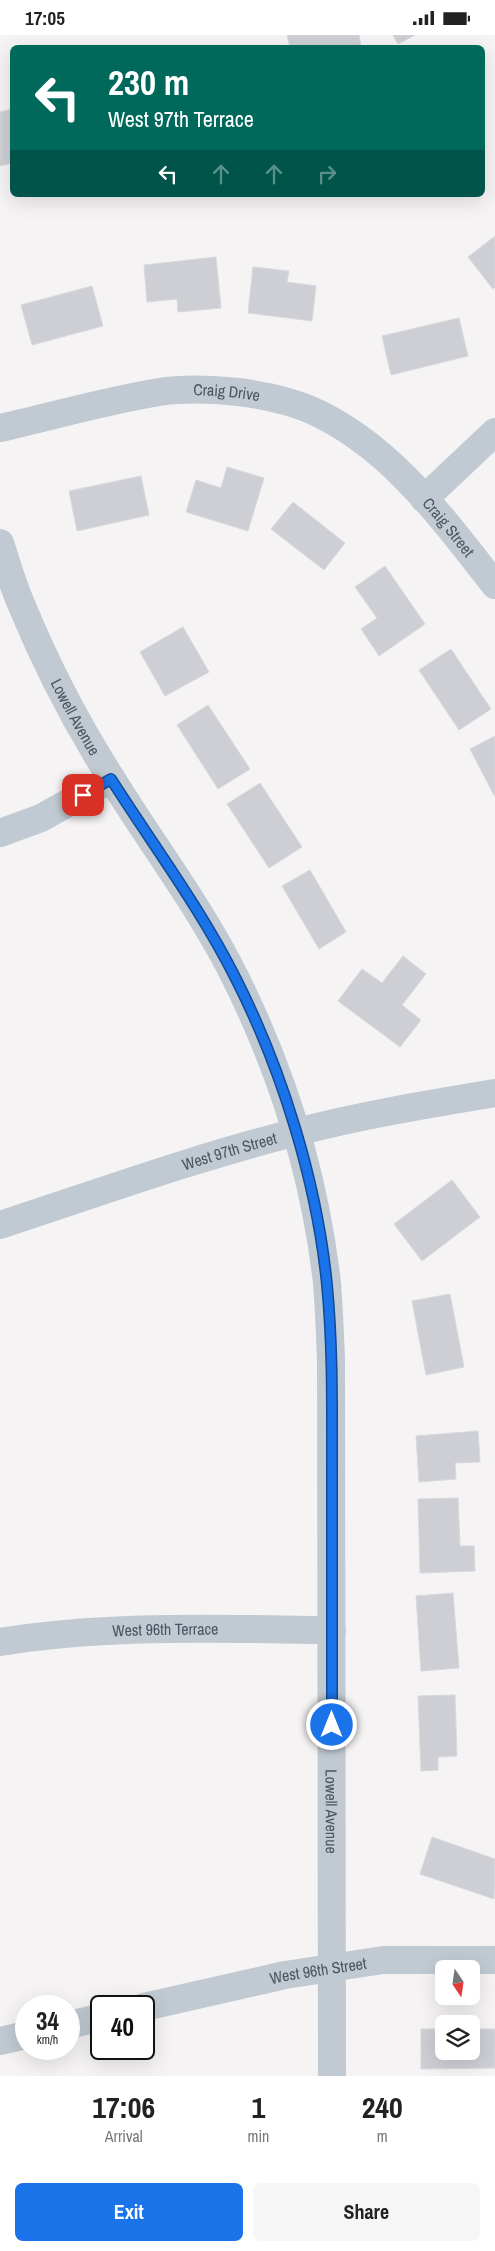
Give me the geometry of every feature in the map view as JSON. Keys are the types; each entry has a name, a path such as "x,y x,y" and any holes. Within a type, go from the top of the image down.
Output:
{"street":[{"name":"Craig Drive","path":"0,428 159,392 206,388 262,395 309,409 332,421 377,452 398,470 424,499"},
{"name":"Craig Street","path":"495,432 424,499 495,585"},
{"name":"Lowell Avenue","path":"0,543 21,606 60,689 111,779 209,931 236,979 267,1049 297,1132 316,1216 327,1283 331,1359 332,2076"},
{"path":"0,833 41,818 111,779"},
{"name":"West 97th Street","path":"0,1225 165,1171 297,1132 426,1104 495,1093"},
{"name":"West 96th Terrace","path":"0,1642 87,1632 204,1629 332,1630"},
{"name":"West 96th Street","path":"155,2005 285,1975 383,1960 495,1960"},
{"path":"0,2041 15,2038"}],"building":[{"path":"287,35 359,35 361,45 290,45"},
{"path":"393,35 415,35 398,44"},
{"path":"10,110 10,164 0,166 0,112"},
{"path":"495,236 495,287 493,289 468,257"},
{"path":"216,257 221,308 178,312 177,299 147,302 144,265"},
{"path":"253,267 289,271 287,282 316,286 312,321 248,313"},
{"path":"92,286 103,326 32,345 21,305"},
{"path":"459,318 468,356 391,375 382,336"},
{"path":"227,467 264,478 248,531 186,512 196,480 221,488"},
{"path":"141,476 149,515 77,531 69,491"},
{"path":"293,502 345,543 324,570 271,529"},
{"path":"385,566 425,624 379,656 361,629 377,618 355,587"},
{"path":"183,627 209,672 165,696 140,652"},
{"path":"451,649 491,709 459,730 419,670"},
{"path":"208,705 250,769 218,789 177,725"},
{"path":"495,736 495,797 470,749"},
{"path":"260,783 302,847 269,868 227,804"},
{"path":"310,870 346,932 319,949 282,886"},
{"path":"403,956 426,974 402,1005 421,1020 400,1047 338,1001 362,969 382,983"},
{"path":"452,1180 480,1217 422,1261 394,1224"},
{"path":"450,1294 464,1367 426,1375 412,1301"},
{"path":"478,1431 480,1462 455,1463 456,1479 419,1482 416,1436"},
{"path":"458,1498 460,1546 474,1546 475,1571 420,1573 418,1499"},
{"path":"453,1593 459,1668 421,1671 416,1596"},
{"path":"455,1695 457,1756 438,1757 438,1770 421,1771 418,1696"},
{"path":"432,1837 495,1859 494,1899 420,1874"},
{"path":"421,2029 435,2029 435,2060 480,2060 480,2029 495,2029 495,2068 421,2069"}],"route":[{"path":"83,795 111,779 209,931 236,979 252,1014 267,1049 297,1132 316,1216 327,1283 331,1359 332,1725"}]}
